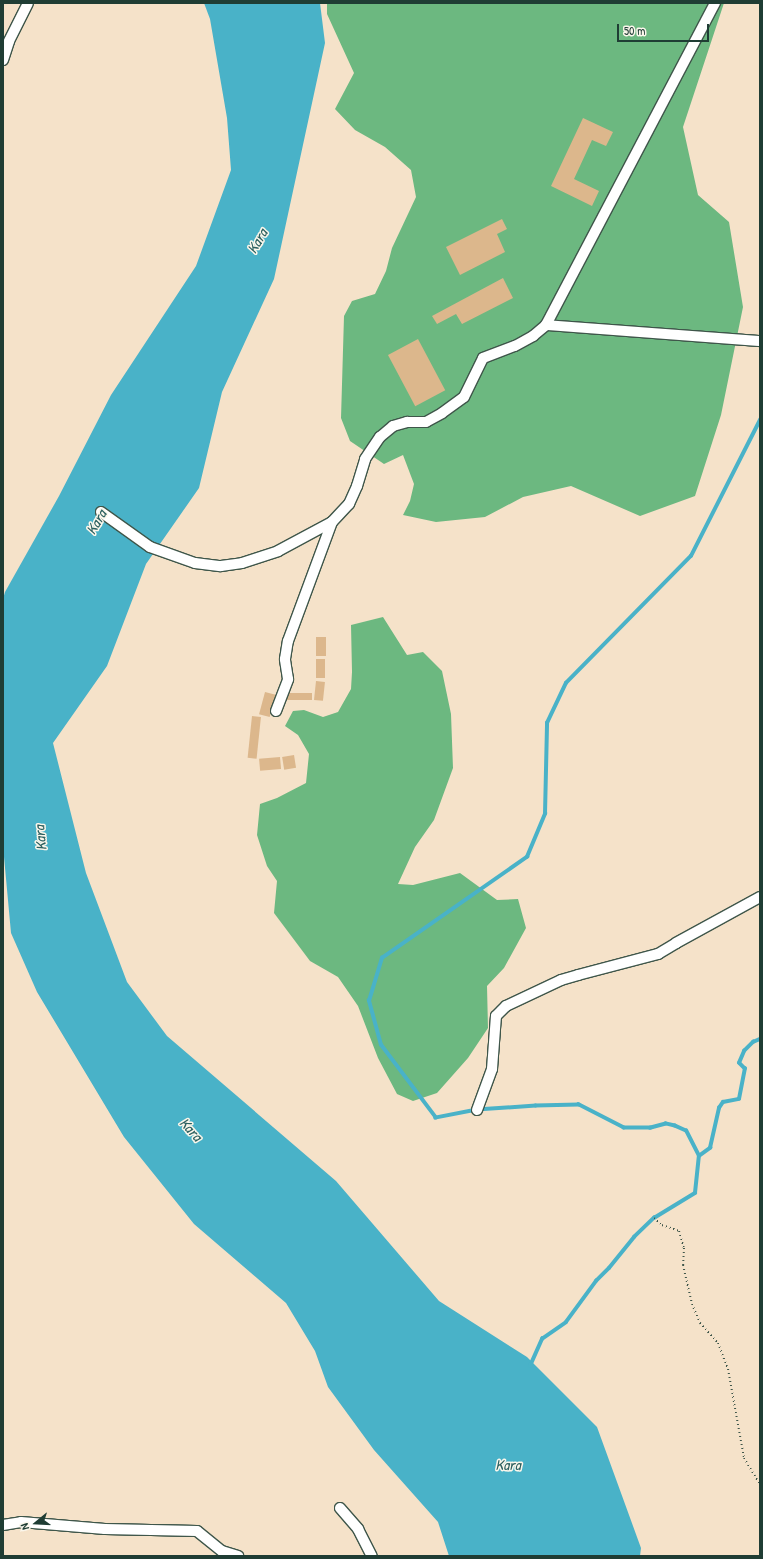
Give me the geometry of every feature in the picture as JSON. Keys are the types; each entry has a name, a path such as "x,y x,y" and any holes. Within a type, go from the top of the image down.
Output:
{"street":[{"path":"3,60 9,41 28,3"},
{"path":"101,512 150,547 195,563 220,566 242,563 278,551 332,522 349,504 357,486 365,459 380,437 393,426 407,422 426,422 442,413 464,397 483,358 515,346 533,336 546,326 716,3"},
{"path":"546,326 760,342"},
{"path":"276,711 288,679 285,659 288,641 332,522"},
{"path":"477,1110 492,1069 496,1016 506,1006 578,975 658,954 760,897"},
{"path":"340,1508 358,1529 372,1556"},
{"path":"3,1526 21,1522 105,1529 197,1531 222,1551 238,1556"}],"path":[{"path":"654,1218 662,1225 680,1231 684,1248 683,1266 692,1304 700,1323 718,1343 728,1369 744,1458 760,1485"}],"green space":[{"path":"327,3 724,3 683,127 698,195 729,222 743,307 721,415 695,496 640,516 571,486 523,497 485,517 436,522 403,515 410,501 414,484 403,455 384,464 350,441 341,418 344,316 352,301 375,294 386,271 392,248 416,197 411,170 385,147 355,130 335,109 354,73 327,14"},
{"path":"383,617 407,655 423,652 442,671 451,714 453,768 434,820 415,847 398,884 413,885 460,873 497,900 518,899 526,928 504,968 487,986 488,1028 468,1058 437,1093 413,1101 397,1094 378,1058 358,1006 338,977 310,961 274,913 277,881 267,866 257,835 260,804 277,798 306,783 309,754 298,735 285,726 293,711 304,710 323,717 338,712 351,689 351,625"}],"water":[{"name":"Kara","path":"204,3 320,3 325,43 274,279 222,392 199,488 146,564 107,666 53,743 86,873 127,982 167,1036 336,1181 439,1301 527,1357 597,1427 641,1548 640,1556 449,1556 438,1522 374,1450 328,1387 315,1351 286,1303 194,1224 124,1137 37,992 11,933 3,846 3,599 5,592 59,496 111,395 196,266 231,170 227,118 210,19"}],"building":[{"path":"583,118 613,132 606,146 592,140 574,179 599,191 592,206 551,186"},
{"path":"502,219 507,229 497,234 505,252 460,275 446,247"},
{"path":"503,278 513,298 462,324 456,314 437,324 432,316"},
{"path":"418,339 445,390 415,406 388,355"},
{"path":"316,637 326,637 326,656 316,656"},
{"path":"316,659 325,659 325,678 316,678"},
{"path":"316,681 325,682 323,701 314,700"},
{"path":"265,692 276,695 270,717 259,714"},
{"path":"286,693 312,693 312,700 286,700"},
{"path":"252,716 261,717 257,759 248,758"},
{"path":"294,755 296,768 284,770 282,757"},
{"path":"280,757 281,769 260,771 259,759"}],"waterway":[{"path":"530,1366 542,1339 566,1322 596,1281 609,1268 634,1237 654,1218 695,1193 699,1156 686,1131 675,1126 666,1124 651,1128 624,1128 579,1105 477,1110 436,1118 381,1045 369,1001 382,958 527,857 545,814 547,723 566,683 691,556 760,420"},
{"path":"699,1156 710,1148 719,1108 723,1102 739,1099 745,1069 739,1063 744,1051 753,1042 760,1039"}]}
